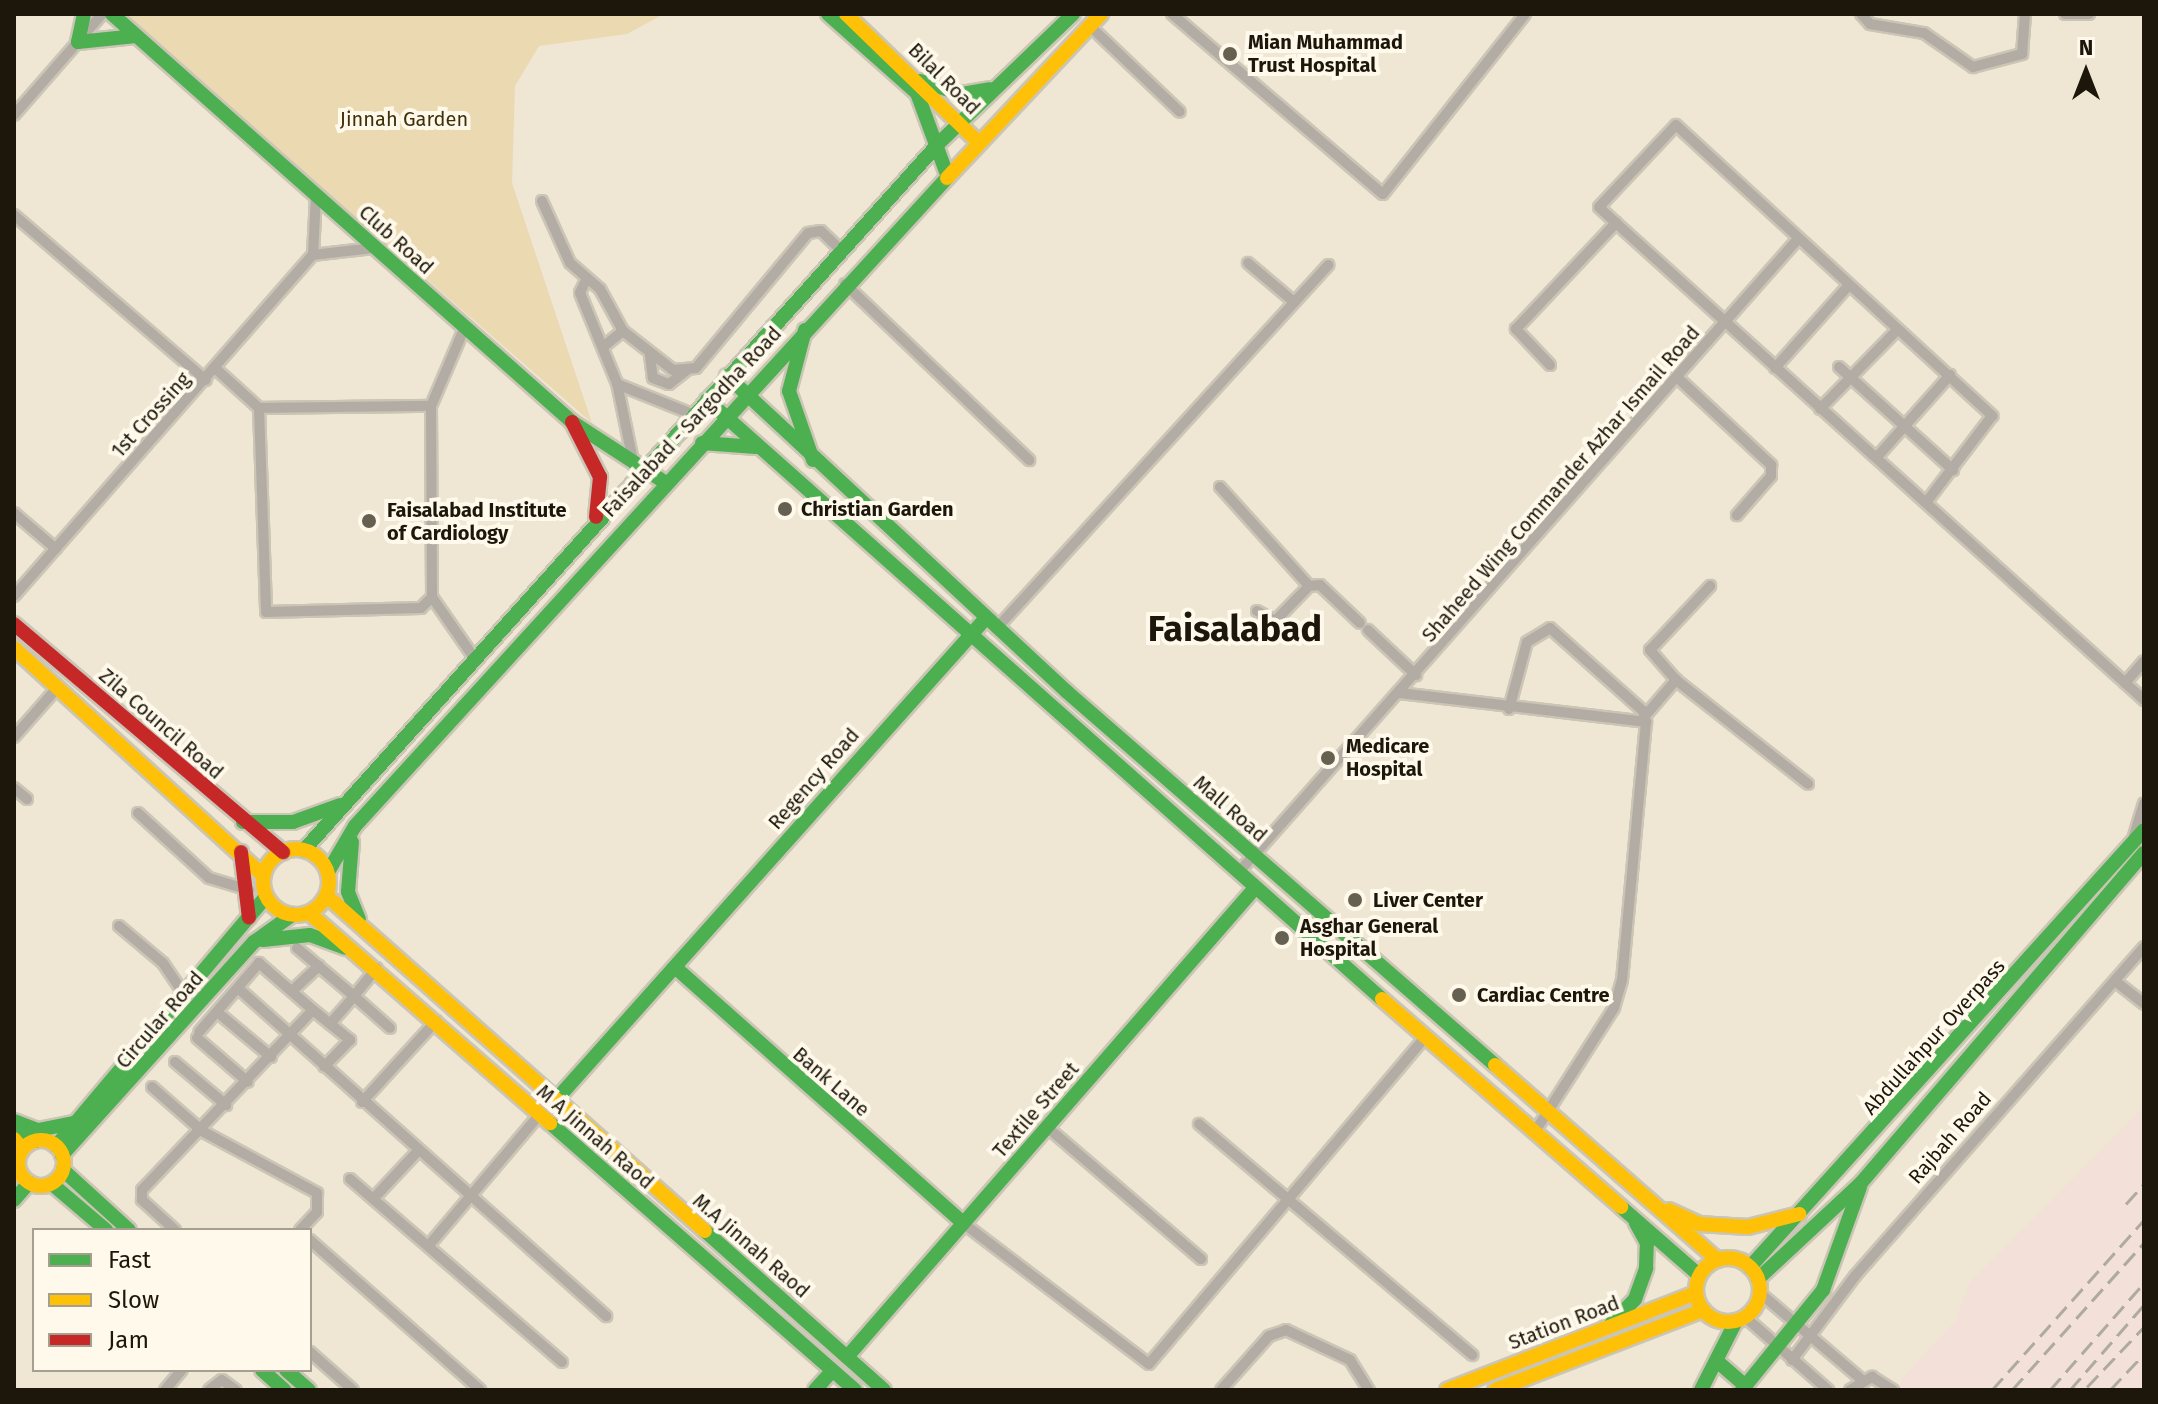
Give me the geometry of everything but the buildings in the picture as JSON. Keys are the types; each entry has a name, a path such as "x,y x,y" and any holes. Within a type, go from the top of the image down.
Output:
{"main road":[{"path":"84,14 78,42 136,36"},
{"name":"Club Road","path":"112,14 572,422 638,469 663,481"},
{"name":"Bilal Road","path":"828,14 917,93 939,143 946,172"},
{"name":"Bilal Road","path":"846,14 920,81 977,141"},
{"name":"Faisalabad - Sargodha Road","path":"304,850 369,783 638,469 707,400 959,121 1073,14"},
{"name":"Faisalabad - Sargodha Road","path":"328,872 355,826 663,481 702,443 946,172 1101,14"},
{"path":"920,81 978,95 1004,81"},
{"path":"805,329 789,391 813,460"},
{"name":"Mall Road","path":"727,376 744,396 991,624 1718,1260"},
{"path":"707,400 967,638 1699,1275"},
{"path":"572,422 600,477 602,504 591,525"},
{"path":"702,443 756,447"},
{"name":"Zila Council Road","path":"14,624 241,822 283,852"},
{"name":"Regency Road","path":"555,1101 967,638 991,624"},
{"name":"Zila Council Road","path":"14,648 264,876"},
{"path":"369,783 383,794"},
{"path":"241,822 318,817 356,796"},
{"path":"254,942 310,935 364,956 376,941 348,892 355,826"},
{"name":"Abdullahpur Overpass","path":"1756,1279 1779,1267 1861,1183 2138,848 2144,830"},
{"name":"Abdullahpur Overpass","path":"1756,1279 1801,1213 2138,848"},
{"path":"304,850 328,872 327,896 309,913 292,915 266,897 264,876 283,852 304,850"},
{"path":"241,852 249,890 249,918"},
{"name":"Textile Street","path":"847,1357 1255,888"},
{"name":"M A Jinnah Raod","path":"327,896 555,1101"},
{"name":"Circular Road","path":"60,1157 75,1122 266,897"},
{"name":"M A Jinnah Raod","path":"309,913 378,966 539,1115 855,1390"},
{"name":"Circular Road","path":"60,1157 254,942 292,915"},
{"name":"Bank Lane","path":"676,968 963,1223"},
{"name":"M.A Jinnah Raod","path":"555,1101 884,1390"},
{"path":"14,1121 38,1130 75,1122"},
{"path":"14,1121 24,1143 14,1200"},
{"path":"24,1143 60,1157 127,1228"},
{"path":"52,1184 60,1157"},
{"path":"19,1176 52,1184 104,1228"},
{"name":"Rajbah Road","path":"1744,1388 1779,1348 1804,1331 1831,1275 1861,1183"},
{"path":"1651,1202 1699,1224 1753,1227 1801,1213"},
{"path":"1605,1330 1635,1299 1646,1268 1647,1243 1630,1213"},
{"path":"1701,1390 1741,1319 1756,1279 1718,1260 1699,1275 1696,1293 1703,1310 1741,1319"},
{"name":"Station Road","path":"1447,1390 1696,1293"},
{"name":"Station Road","path":"1495,1390 1703,1310"},
{"path":"1718,1362 1744,1388"},
{"path":"815,1390 832,1371"},
{"path":"264,1372 284,1390"},
{"path":"288,1372 309,1390"}],"street":[{"path":"14,115 102,14"},
{"path":"1172,14 1383,194 1525,14"},
{"path":"1861,14 1870,24 1924,33 1973,67 2022,54 2025,14"},
{"path":"2065,14 2089,14"},
{"path":"1090,26 1180,112"},
{"path":"1798,239 1725,323 1599,207 1676,125 1798,239 1848,286 1950,375 1993,420 1928,500"},
{"path":"315,193 313,255 375,248"},
{"path":"542,201 562,253 586,280 600,289 623,331 650,355 687,370"},
{"path":"14,215 206,380"},
{"path":"1550,365 1516,329 1616,223"},
{"path":"650,355 653,378 669,384 707,356 808,233 821,231 843,252"},
{"name":"1st Crossing","path":"14,596 313,255"},
{"path":"1248,263 1294,302"},
{"path":"991,624 1328,265"},
{"path":"586,280 580,293 617,383 638,469"},
{"path":"845,284 1029,460"},
{"path":"1775,368 1848,286"},
{"name":"Shaheed Wing Commander Azhar Ismail Road","path":"1238,873 1680,380 1725,323 1928,500 2144,700"},
{"path":"464,329 431,406 432,597 475,659"},
{"path":"1820,409 1897,330"},
{"path":"603,347 623,331"},
{"path":"1839,367 1953,470"},
{"path":"216,369 259,408 431,406"},
{"path":"1877,457 1950,375"},
{"path":"1680,380 1771,465 1771,476 1737,515"},
{"path":"617,383 692,414"},
{"path":"259,408 266,612 421,608 432,597"},
{"path":"1220,487 1309,586"},
{"path":"14,513 56,549"},
{"path":"1257,611 1275,621 1309,586 1320,585 1416,675"},
{"path":"1710,586 1650,650 1676,680 1808,784"},
{"path":"1509,709 1527,642 1550,628 1646,719"},
{"path":"2125,683 2144,661"},
{"path":"1534,1133 1614,1008 1622,980 1646,719 1676,680"},
{"path":"16,731 58,687"},
{"path":"1400,693 1509,709 1646,719"},
{"path":"14,788 27,799"},
{"path":"2138,848 2144,803"},
{"path":"138,813 209,878 249,890"},
{"path":"119,926 163,963 184,994"},
{"name":"Rajbah Road","path":"1792,1360 1804,1331 2144,947"},
{"path":"297,948 390,1028"},
{"path":"248,1082 198,1035 263,963 350,1040 324,1067"},
{"path":"292,991 319,966"},
{"path":"330,1024 378,966"},
{"path":"2115,981 2144,1004"},
{"path":"239,989 362,1102 606,1316"},
{"path":"173,1228 140,1195 313,1010"},
{"path":"222,1016 271,1057"},
{"path":"362,1102 436,1021"},
{"path":"963,1223 1149,1364 1425,1037"},
{"path":"175,1062 226,1105"},
{"path":"152,1087 202,1131 317,1193 317,1212 302,1228"},
{"path":"430,1244 539,1115"},
{"path":"1199,1124 1472,1355"},
{"path":"1047,1127 1201,1259"},
{"path":"374,1198 418,1151"},
{"path":"350,1179 430,1244 562,1362"},
{"path":"312,1242 480,1390"},
{"path":"1756,1279 1804,1331 1861,1379 1880,1379 1893,1390"},
{"path":"1741,1319 1828,1390"},
{"path":"1221,1390 1269,1336 1286,1330 1350,1360 1369,1390"},
{"path":"312,1354 353,1390"},
{"path":"165,1390 180,1372"},
{"path":"1850,1390 1861,1379"},
{"path":"209,1390 222,1380 236,1390"}],"shaded area":[{"path":"2144,1107 2144,1390 1900,1390 1902,1378 1956,1320 1970,1282"}],"green space":[{"name":"Jinnah Garden","path":"122,14 664,14 627,34 539,46 515,86 512,183 592,423"}],"railway":[{"path":"2126,1204 2144,1184"},
{"path":"1992,1390 2144,1220"},
{"path":"2012,1390 2144,1243"},
{"path":"2050,1390 2144,1283"},
{"path":"2070,1390 2144,1305"},
{"path":"2087,1387 2144,1327"},
{"path":"2110,1390 2144,1354"}],"traffic: fast":[{"path":"78,42 84,14"},
{"path":"112,14 572,422 663,481"},
{"path":"828,14 917,93 946,172"},
{"path":"304,850 939,143 1073,14"},
{"path":"78,42 136,36"},
{"path":"920,81 962,94 990,89"},
{"path":"328,872 355,826 947,178"},
{"path":"805,330 789,391 813,460"},
{"path":"727,376 1066,691 1495,1065"},
{"path":"707,400 1382,999"},
{"path":"702,443 756,447"},
{"path":"555,1101 985,619"},
{"path":"243,822 293,822 340,805"},
{"path":"1750,1267 2144,830"},
{"path":"352,842 348,892 359,919"},
{"path":"1758,1279 1861,1183 2144,853"},
{"path":"847,1357 1255,888"},
{"path":"56,1146 266,897"},
{"path":"62,1155 254,942 292,915"},
{"path":"263,940 310,935 345,948"},
{"path":"676,968 963,1223"},
{"path":"14,1121 38,1130 74,1123"},
{"path":"550,1123 855,1390"},
{"path":"17,1124 35,1141"},
{"path":"63,1170 127,1228"},
{"path":"14,1172 19,1171"},
{"path":"14,1200 29,1183"},
{"path":"52,1184 104,1228"},
{"path":"1742,1390 1823,1290 1860,1187"},
{"path":"1621,1207 1699,1275"},
{"path":"1611,1324 1635,1299 1646,1268 1647,1243 1636,1223"},
{"path":"705,1231 884,1390"},
{"path":"1701,1390 1736,1321"},
{"path":"1718,1362 1746,1386"},
{"path":"815,1390 832,1371"},
{"path":"264,1372 284,1390"},
{"path":"288,1372 309,1390"}],"traffic: slow":[{"path":"846,14 977,141"},
{"path":"947,178 1101,14"},
{"path":"14,648 264,876"},
{"path":"296,849 309,852 319,859 326,869 329,882 326,895 319,905 309,912 296,915 283,912 273,905 266,895 263,882 266,869 273,859 283,852 296,849"},
{"path":"327,896 705,1231"},
{"path":"309,913 550,1123"},
{"path":"1382,999 1621,1207"},
{"path":"1495,1065 1718,1260"},
{"path":"14,1139 22,1149"},
{"path":"41,1140 57,1147 64,1163 57,1179 41,1186 25,1179 18,1163 25,1147 41,1140"},
{"path":"1669,1210 1699,1224 1748,1227 1799,1214"},
{"path":"1728,1258 1746,1264 1754,1272 1760,1290 1754,1308 1746,1316 1728,1322 1710,1316 1702,1308 1696,1290 1702,1272 1710,1264 1728,1258"},
{"path":"1447,1390 1696,1293"},
{"path":"1495,1390 1703,1310"}],"traffic: jam":[{"path":"572,422 600,477 596,517"},
{"path":"14,624 283,852"},
{"path":"241,852 249,918"}],"place":[{"name":"Mian Muhammad Trust Hospital","path":"1230,54"},
{"name":"Christian Garden","path":"785,509"},
{"name":"Faisalabad Institute of Cardiology","path":"369,521"},
{"name":"Medicare Hospital","path":"1328,758"},
{"name":"Liver Center","path":"1355,900"},
{"name":"Asghar General Hospital","path":"1282,938"},
{"name":"Cardiac Centre","path":"1459,995"}],"district":[{"name":"Faisalabad","path":"1235,630"}]}
